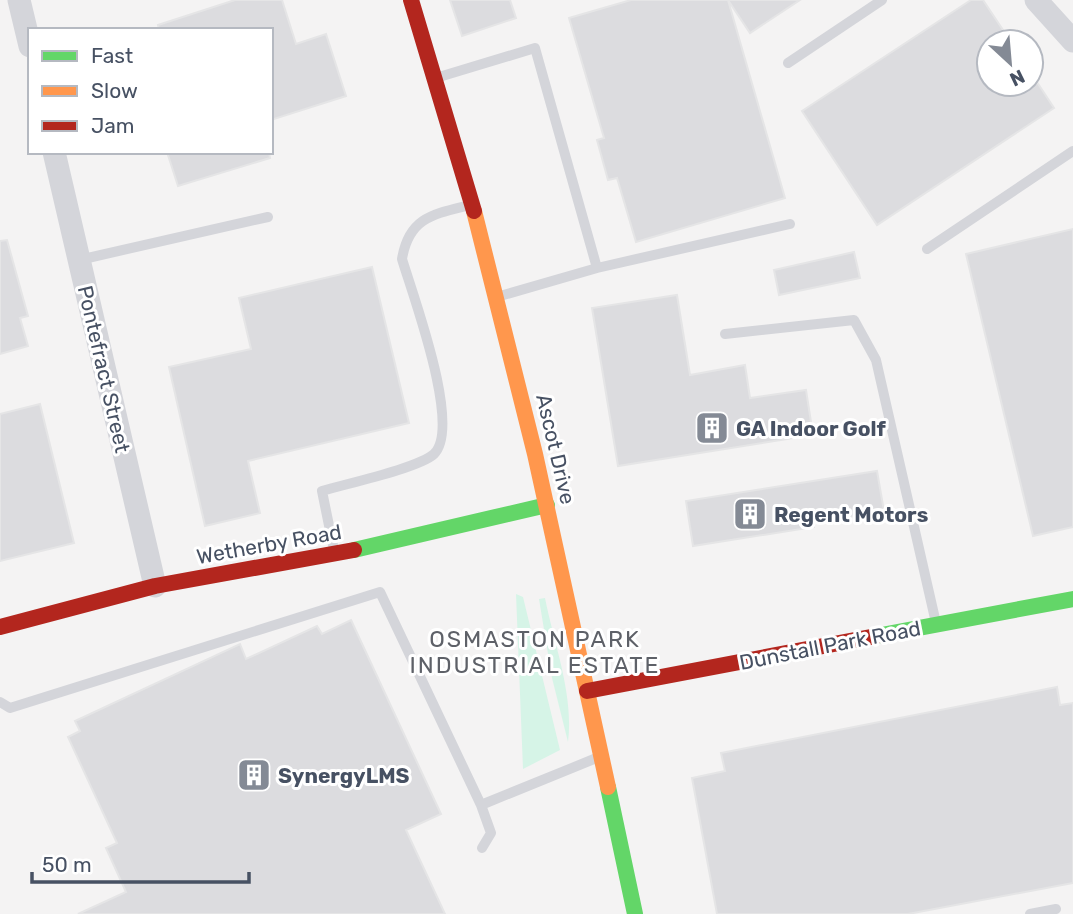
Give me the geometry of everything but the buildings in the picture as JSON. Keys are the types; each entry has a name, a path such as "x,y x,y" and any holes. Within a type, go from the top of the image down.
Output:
{"street":[{"path":"19,0 28,38"},
{"name":"Ascot Drive","path":"411,0 473,204 497,297 547,505 635,914"},
{"path":"1037,0 1073,41"},
{"name":"Pontefract Street","path":"54,154 155,586"},
{"name":"Wetherby Road","path":"0,627 155,586 335,554 547,505"},
{"name":"Dunstall Park Road","path":"587,691 1073,599"}],"lane":[{"path":"788,63 882,0"},
{"path":"436,78 535,48 597,268"},
{"path":"928,249 1073,151"},
{"path":"335,554 323,491 414,464 434,454 444,432 443,404 402,260 405,243 412,229 435,213 473,204"},
{"path":"79,260 268,217"},
{"path":"497,297 597,268 790,224"},
{"path":"725,334 854,320 876,360 936,624"},
{"path":"0,702 10,708 380,592 481,805 491,833 482,848"},
{"path":"481,805 601,756"},
{"path":"1030,914 1056,909"}],"green space":[{"path":"516,594 523,597 560,750 523,769"},
{"path":"545,598 566,688 568,742 552,678 539,599"}],"traffic: fast":[{"path":"354,550 547,505"},
{"path":"876,636 1073,599"},
{"path":"608,787 635,914"}],"traffic: slow":[{"path":"474,211 535,454 608,787"}],"traffic: jam":[{"path":"411,0 474,211"},
{"path":"0,627 155,586 354,550"},
{"path":"587,691 876,636"}],"place":[{"name":"GA Indoor Golf","path":"712,428"},
{"name":"Regent Motors","path":"750,514"},
{"name":"SynergyLMS","path":"254,775"}],"district":[{"name":"OSMASTON PARK INDUSTRIAL ESTATE","path":"535,652"}]}
